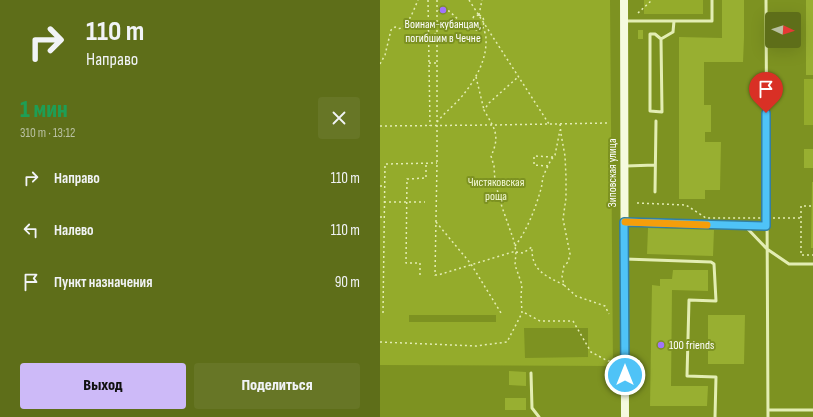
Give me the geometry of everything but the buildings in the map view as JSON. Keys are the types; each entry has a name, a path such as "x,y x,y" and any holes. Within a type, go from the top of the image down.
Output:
{"street":[{"name":"Зиповская улица","path":"624,0 625,417"}],"lane":[{"path":"624,21 712,21 712,0"},
{"path":"766,0 768,417"},
{"path":"662,39 673,32 674,21"},
{"path":"650,34 655,34 662,39 662,112 650,112 650,34"},
{"path":"655,192 656,121"},
{"path":"624,166 655,165"},
{"path":"624,222 766,226"},
{"path":"745,226 767,249 789,264 813,264"},
{"path":"624,258 711,262 714,264 716,301 689,300 686,376 716,377 715,417"},
{"path":"531,373 532,408 539,417"},
{"path":"768,410 813,410"}],"path":[{"path":"380,64 385,55 391,30 395,27 403,28 406,25 418,0"},
{"path":"428,0 430,126"},
{"path":"437,0 435,275 516,252 523,253 532,247 532,256 535,265 544,274 564,285 576,296 605,306 609,314"},
{"path":"468,0 549,124"},
{"path":"479,15 482,0"},
{"path":"638,13 652,0"},
{"path":"437,10 449,11 461,22 472,23"},
{"path":"479,15 474,16 472,26 476,30 483,27"},
{"path":"437,124 445,113 462,96 476,77 485,57 486,38 483,27 484,23"},
{"path":"429,35 437,34"},
{"path":"429,63 437,63"},
{"path":"380,342 476,346 507,342 522,313 522,285 515,265 515,246 495,182 494,166 491,156 496,134 493,125 484,110 476,77"},
{"path":"484,110 489,103 518,77"},
{"path":"380,126 430,126 437,124 493,125 608,123"},
{"path":"560,124 565,156 566,177 566,198 563,219 570,254 568,262 564,266 562,276 564,285"},
{"path":"515,246 524,234 541,192 548,166 555,155 560,128"},
{"path":"548,166 534,165 534,156 553,157"},
{"path":"420,275 420,263 406,263 407,179 426,178 426,163"},
{"path":"383,313 385,164 437,163"},
{"path":"380,186 385,186"},
{"path":"384,202 425,202"},
{"path":"637,203 686,205 706,218 801,218"},
{"path":"812,206 801,206 801,255 813,255"},
{"path":"436,222 471,264 501,313"},
{"path":"525,313 540,321 572,321 591,352 608,361"}],"green space":[{"name":"Чистяковская роща","path":"380,0 610,0 613,366 380,365","holes":["409,315 496,315 496,322 409,322","524,328 588,328 588,357 525,358"]},
{"path":"644,0 703,0 703,14 644,14"},
{"path":"804,79 813,79 813,125 804,125"}],"slow traffic":[{"path":"625,222 707,225"}],"place":[{"name":"Воинам-кубанцам, погибшим в Чечне","path":"443,10"},
{"name":"100 friends","path":"661,345"}],"route":[{"path":"625,375 624,222 766,226 766,113"}]}
